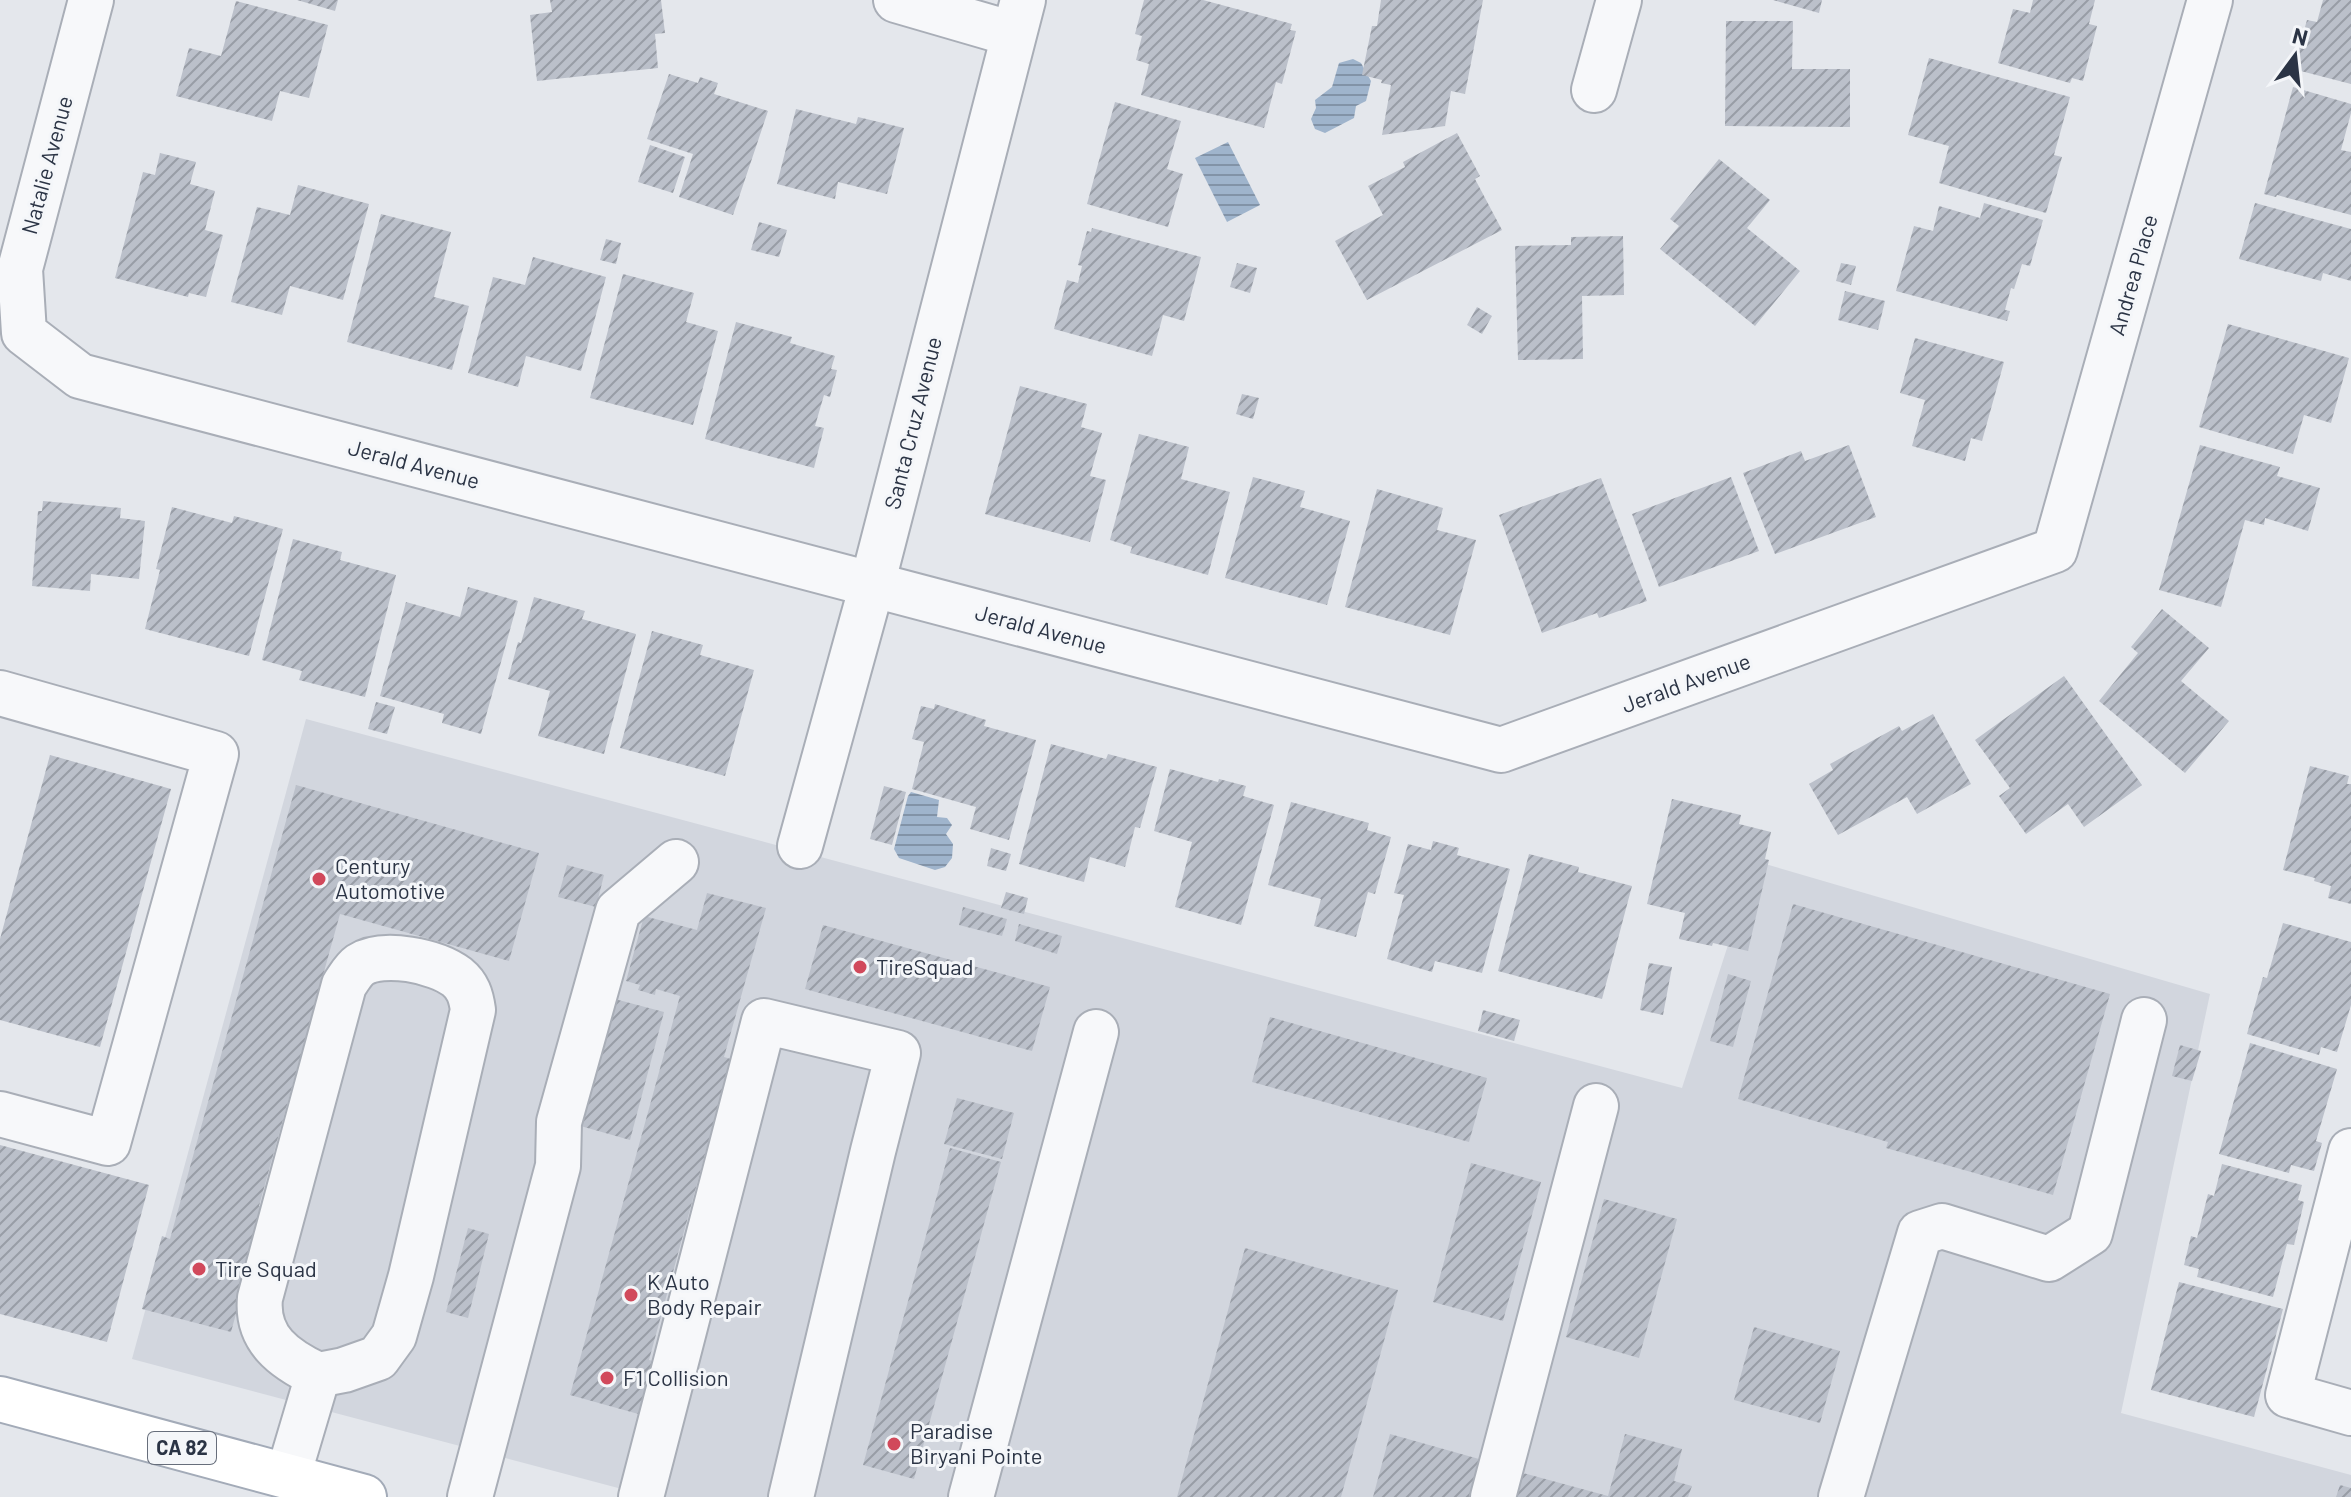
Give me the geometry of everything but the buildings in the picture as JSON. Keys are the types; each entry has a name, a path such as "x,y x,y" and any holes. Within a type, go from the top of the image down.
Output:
{"main road":[{"name":"CA 82","path":"0,1399 364,1497"}],"street":[{"name":"Natalie Avenue","path":"24,333 20,269 91,0"},
{"path":"896,0 1018,17"},
{"path":"1594,90 1619,0"},
{"name":"Andrea Place","path":"2055,550 2210,0"},
{"name":"Santa Cruz Avenue","path":"800,846 872,585 1018,17"},
{"name":"Jerald Avenue","path":"24,333 80,376 1501,750 2055,550"},
{"path":"0,693 216,754 108,1143 0,1114"},
{"path":"470,1497 558,1166 559,1122 618,911 676,862"},
{"path":"380,958 421,962 456,976 471,993 473,1010 411,1276 394,1336 378,1358 318,1375 280,1354 258,1314 260,1298 344,985 363,963 380,958"},
{"path":"1841,1497 1920,1233 1942,1226 2049,1259 2090,1233 2144,1020"},
{"path":"641,1497 764,1021 898,1053 791,1497"},
{"path":"971,1497 1096,1032"},
{"path":"1493,1497 1596,1106"},
{"path":"2351,1151 2288,1395 2351,1413"},
{"path":"288,1476 318,1375"}],"shaded area":[{"path":"306,719 1682,1088 1755,861 2210,994 2121,1413 2351,1475 2351,1497 652,1497 132,1359"}],"water":[{"path":"1353,59 1361,63 1371,81 1366,101 1356,106 1354,118 1325,133 1315,129 1311,119 1316,108 1315,100 1332,87 1339,63"},
{"path":"1228,142 1260,205 1227,222 1195,158"},
{"path":"911,792 939,800 937,817 947,818 952,825 946,834 953,844 952,858 945,867 935,870 899,858 894,849"}],"place":[{"name":"Century Automotive","path":"319,879"},
{"name":"TireSquad","path":"860,967"},
{"name":"Tire Squad","path":"199,1269"},
{"name":"K Auto Body Repair","path":"631,1295"},
{"name":"F1 Collision","path":"607,1378"},
{"name":"Paradise Biryani Pointe","path":"894,1444"}]}
